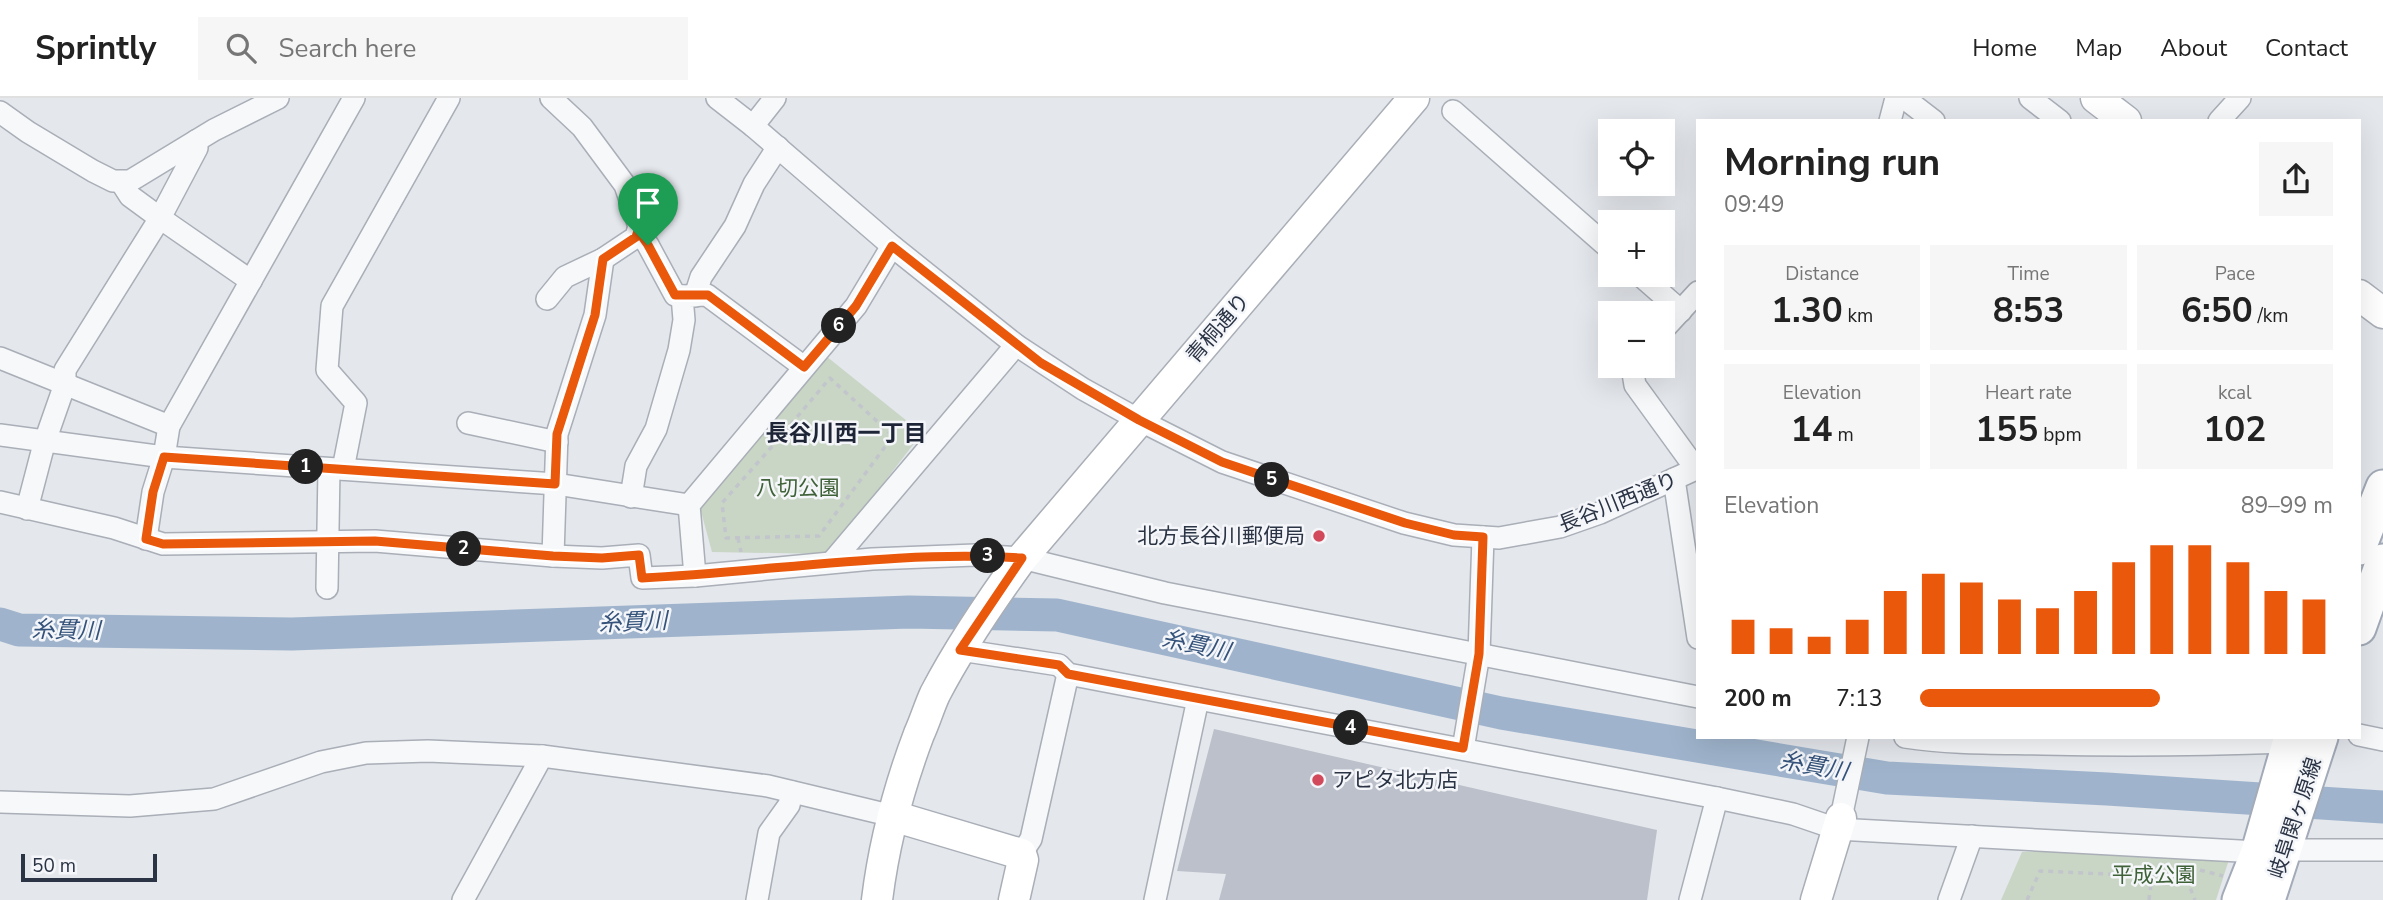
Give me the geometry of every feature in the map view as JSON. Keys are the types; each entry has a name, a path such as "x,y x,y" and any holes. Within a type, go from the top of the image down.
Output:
{"main road":[{"path":"2361,540 2371,500"},
{"path":"2361,622 2383,561"},
{"name":"岐阜関ヶ原線","path":"2251,894 2274,840 2301,743"}],"street":[{"path":"0,112 93,171 121,182 139,177 196,141 278,98"},
{"path":"146,539 153,492 164,457 169,426 354,98"},
{"path":"327,588 327,542 336,469 356,403 327,370 332,306 449,98"},
{"path":"547,299 565,277 603,259 636,237 639,226 625,185 582,127 551,98"},
{"path":"717,98 753,126 775,98"},
{"name":"青桐通り","path":"877,900 880,870 905,772 934,697 960,650 1022,558 1414,98"},
{"path":"1891,119 1896,98"},
{"path":"1904,98 1931,119"},
{"path":"2030,98 2057,119"},
{"path":"2096,98 2123,119"},
{"path":"2221,119 2240,98"},
{"path":"1453,111 1598,238"},
{"name":"長谷川西通り","path":"753,126 892,246 1016,345 1062,376 1139,420 1222,462 1263,477 1405,523 1454,535 1499,538 1560,527 1600,513 1696,468"},
{"path":"27,509 45,441 65,384 65,370 160,218 197,148 196,141"},
{"path":"631,497 636,466 656,429 679,350 688,296 735,226 754,184 778,147"},
{"path":"121,182 130,196 251,281"},
{"path":"638,231 675,295 708,295 804,367"},
{"path":"695,576 689,505 856,306 892,246"},
{"path":"553,556 557,434 595,315 603,259"},
{"path":"1654,287 1681,311"},
{"path":"1675,317 1696,294"},
{"path":"2361,296 2383,313"},
{"path":"832,562 1016,345"},
{"path":"0,358 169,426"},
{"path":"1634,378 1635,385 1696,467"},
{"path":"468,423 557,442"},
{"path":"0,435 164,457 555,484 689,505"},
{"path":"1674,479 1696,625"},
{"path":"0,502 114,528 163,544 375,541 553,556 602,558 639,555 642,578 695,576 832,562 975,555 1022,558 1165,593 1478,659 1696,697"},
{"path":"1463,744 1478,659 1483,537"},
{"path":"960,650 1059,665 1068,674 1463,744 1839,823 1972,836 2274,840 2383,850"},
{"path":"1021,854 1031,839 1068,674"},
{"path":"1155,900 1198,698"},
{"path":"2361,735 2383,740"},
{"path":"1816,900 1839,823 1858,739"},
{"path":"1919,739 1939,742 2194,746 2301,743"},
{"path":"0,802 130,806 214,799 321,762 366,752 428,751 542,756 768,786 892,816 1021,854"},
{"path":"463,900 542,756"},
{"path":"757,900 769,833 789,805 792,792"},
{"path":"1690,900 1717,798"},
{"path":"1949,900 1972,836"},
{"path":"1014,900 1023,860 1021,854"}],"path":[{"path":"830,378 893,436 819,536 726,538 722,503 776,442 830,378"},
{"path":"755,425 776,442"},
{"path":"2027,900 2040,871 2152,876 2193,868 2251,894"},
{"path":"2183,870 2194,900"},
{"path":"2149,900 2152,876"}],"green space":[{"name":"八切公園","path":"826,356 922,433 829,554 712,552 699,504"},
{"name":"平成公園","path":"2233,847 2216,900 2001,900 2022,852"}],"building":[{"name":"アピタ北方店","path":"1214,729 1657,830 1647,900 1219,900 1226,874 1177,871"}],"waterway":[{"name":"糸貫川","path":"0,624 19,630 292,634 909,612 1057,615 1501,713 1887,778 2383,807"}],"place":[{"name":"北方長谷川郵便局","path":"1319,536"},
{"name":"アピタ北方店","path":"1318,780"}],"district":[{"name":"長谷川西一丁目","path":"846,433"}],"route":[{"path":"638,231 648,245 675,295 708,295 804,367 856,306 892,246 1041,363 1139,420 1222,462 1405,523 1454,535 1483,537 1479,654 1463,748 1068,674 1059,665 960,650 1022,558 975,555 872,559 695,576 642,578 639,555 602,558 553,556 375,541 163,544 146,539 153,492 164,457 555,484 557,434 595,315 603,259 636,237 638,231"}]}
